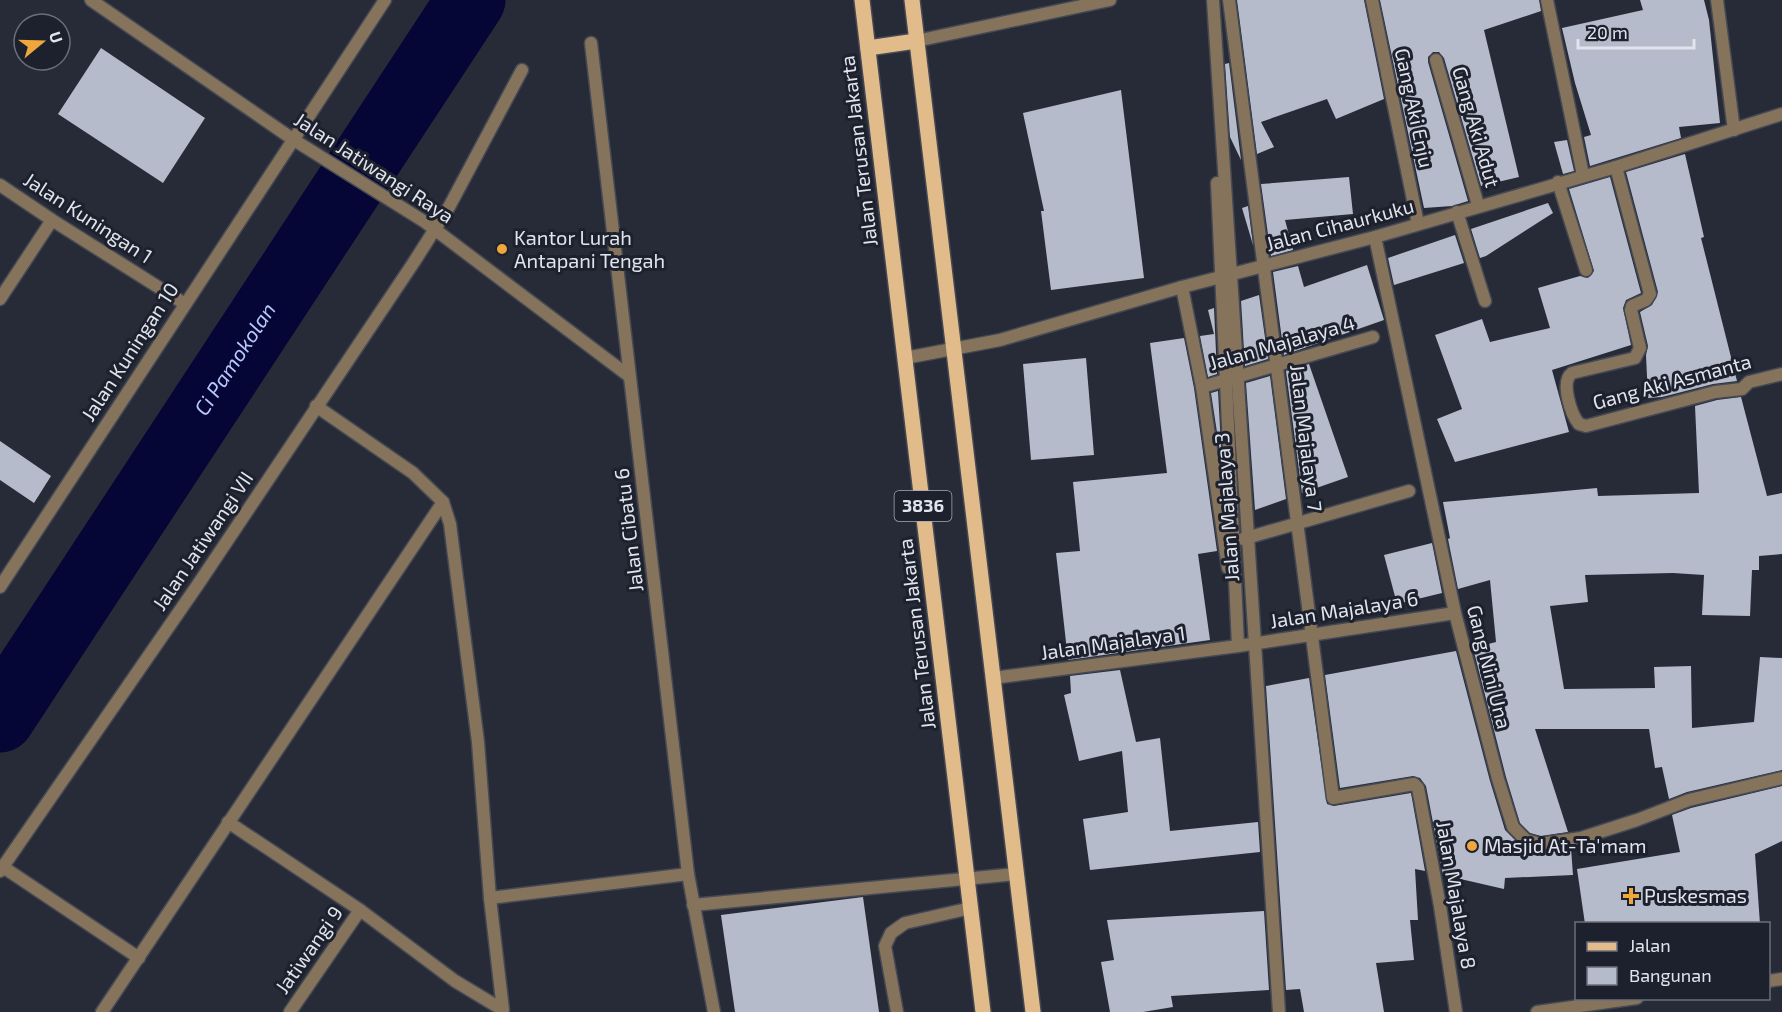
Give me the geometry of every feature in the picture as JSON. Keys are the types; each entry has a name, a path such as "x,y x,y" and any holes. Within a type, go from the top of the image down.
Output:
{"main road":[{"name":"Jalan Terusan Jakarta","path":"862,0 983,1012"},
{"name":"3836","path":"912,0 1033,1012"},
{"path":"868,48 916,41"}],"street":[{"name":"Jalan Jatiwangi Raya","path":"92,0 299,143 430,226 629,376"},
{"name":"Jalan Kuningan 10","path":"0,587 184,304 299,143 385,0"},
{"path":"916,41 1110,0"},
{"name":"Jalan Majalaya 3","path":"1211,0 1238,646"},
{"name":"Jalan Majalaya 3","path":"1211,0 1279,1012"},
{"name":"Jalan Majalaya 7","path":"1229,0 1334,798 1417,785"},
{"name":"Gang Aki Enju","path":"1372,0 1418,224"},
{"path":"1547,0 1583,175"},
{"path":"1716,0 1734,130"},
{"name":"Jalan Cibatu 6","path":"591,43 688,874 714,1012"},
{"name":"Gang Aki Adut","path":"1436,60 1478,206"},
{"name":"Jalan Jatiwangi VII","path":"1,869 199,582 316,406 430,226 522,70"},
{"name":"Jalan Cihaurkuku","path":"905,358 1000,340 1182,287 1375,237 1616,167 1782,114"},
{"name":"Gang Aki Asmanta","path":"1616,167 1650,294 1646,300 1632,306 1631,310 1640,348 1635,358 1572,373 1567,377 1565,385 1575,419 1579,424 1586,426 1715,392 1742,389 1749,382 1782,374"},
{"path":"1558,182 1586,270"},
{"name":"Jalan Kuningan 1","path":"0,185 184,304"},
{"path":"1456,212 1485,302"},
{"path":"0,299 52,220"},
{"name":"Gang Nini Una","path":"1375,237 1455,613 1498,778 1513,826 1526,840 1540,844 1581,837 1637,820 1689,800 1782,778"},
{"name":"Jalan Majalaya 3","path":"1182,287 1202,387 1238,646"},
{"name":"Jalan Majalaya 4","path":"1202,387 1373,337"},
{"path":"316,406 413,473 443,502 450,524 478,742 490,898 503,1011"},
{"path":"1224,544 1409,491"},
{"path":"102,1012 443,502"},
{"name":"Jalan Majalaya 6","path":"1238,646 1455,613"},
{"name":"Jalan Majalaya 1","path":"993,678 1238,646"},
{"name":"Jalan Majalaya 8","path":"1417,785 1440,906 1456,1012"},
{"path":"228,822 360,910 455,981 503,1011"},
{"path":"1,869 139,958"},
{"path":"490,898 688,874"},
{"path":"693,905 1016,874"},
{"path":"897,1012 885,946 891,933 905,923 971,908"},
{"name":"Jatiwangi 9","path":"290,1012 360,910"},
{"path":"1537,1012 1629,1000"}],"building":[{"path":"1237,0 1364,0 1384,99 1336,119 1327,99 1261,122 1274,147 1257,154"},
{"path":"1380,0 1539,0 1541,11 1484,30 1519,177 1481,186 1444,58 1439,52 1433,52 1428,57 1428,62 1468,201 1452,206 1424,208"},
{"path":"1640,0 1704,0 1709,20 1720,123 1679,127 1681,138 1590,166 1584,137 1591,135 1575,83 1562,28 1643,10"},
{"path":"101,48 205,118 163,183 58,114"},
{"path":"1229,63 1241,160 1230,137 1225,64"},
{"path":"1121,90 1144,278 1051,290 1041,211 1044,211 1023,113"},
{"path":"1567,140 1574,171 1563,174 1554,142"},
{"path":"1685,154 1704,237 1701,238 1737,381 1648,398 1646,355 1648,346 1640,312 1652,305 1658,292 1626,172"},
{"path":"1349,177 1353,214 1285,220 1293,250 1271,256 1261,184"},
{"path":"1610,177 1641,293 1626,300 1623,308 1631,345 1552,370 1569,432 1455,462 1437,419 1462,409 1435,335 1482,319 1490,342 1550,328 1538,288 1580,276 1588,278 1594,271 1569,189"},
{"path":"1548,203 1553,213 1480,258 1471,229"},
{"path":"1248,206 1253,245 1242,208"},
{"path":"1455,235 1464,263 1394,285 1388,258"},
{"path":"1367,265 1384,320 1284,355 1273,272 1298,266 1304,287"},
{"path":"1259,295 1268,359 1245,366 1241,301"},
{"path":"1214,308 1217,374 1208,377 1200,336 1214,334 1208,310"},
{"path":"1184,338 1194,388 1217,551 1198,554 1210,640 1068,660 1056,553 1080,551 1073,482 1167,473 1150,343"},
{"path":"1086,358 1094,455 1031,460 1023,364"},
{"path":"1309,364 1348,477 1302,493 1286,371"},
{"path":"1270,376 1286,499 1255,510 1246,383"},
{"path":"1218,391 1222,465 1211,393"},
{"path":"1741,397 1767,496 1782,493 1782,554 1759,556 1759,570 1752,570 1750,616 1702,615 1704,575 1673,573 1585,575 1588,602 1550,606 1564,689 1655,688 1654,667 1691,666 1692,728 1754,722 1760,657 1782,658 1782,770 1687,792 1669,799 1662,767 1655,768 1649,729 1535,729 1568,832 1541,836 1530,833 1520,823 1473,648 1496,642 1490,580 1458,589 1443,502 1597,488 1598,496 1699,493 1695,406"},
{"path":"0,441 51,476 34,503 0,480"},
{"path":"1432,543 1442,593 1397,604 1384,555"},
{"path":"1456,651 1505,830 1521,846 1538,852 1571,848 1573,875 1505,878 1504,889 1443,875 1426,786 1420,778 1413,776 1340,788 1325,675"},
{"path":"1120,670 1136,742 1160,738 1170,831 1258,822 1260,852 1090,870 1083,819 1128,812 1122,751 1079,761 1064,695 1071,693 1070,676"},
{"path":"1309,678 1327,804 1334,806 1411,793 1425,871 1415,869 1418,920 1410,920 1414,960 1376,963 1384,1012 1304,1012 1300,989 1286,990 1266,686"},
{"path":"1782,786 1782,841 1755,854 1760,922 1585,922 1577,869 1680,852 1672,815 1691,808"},
{"path":"863,897 879,1012 735,1012 721,915"},
{"path":"1264,911 1269,990 1171,996 1173,1007 1143,1012 1110,1012 1101,962 1114,960 1107,920"}],"waterway":[{"name":"Ci Pamokolan","path":"0,718 471,0"}],"place":[{"name":"Kantor Lurah Antapani Tengah","path":"502,249"},
{"name":"Masjid At-Ta'mam","path":"1472,846"},
{"name":"Puskesmas","path":"1631,896"}]}
